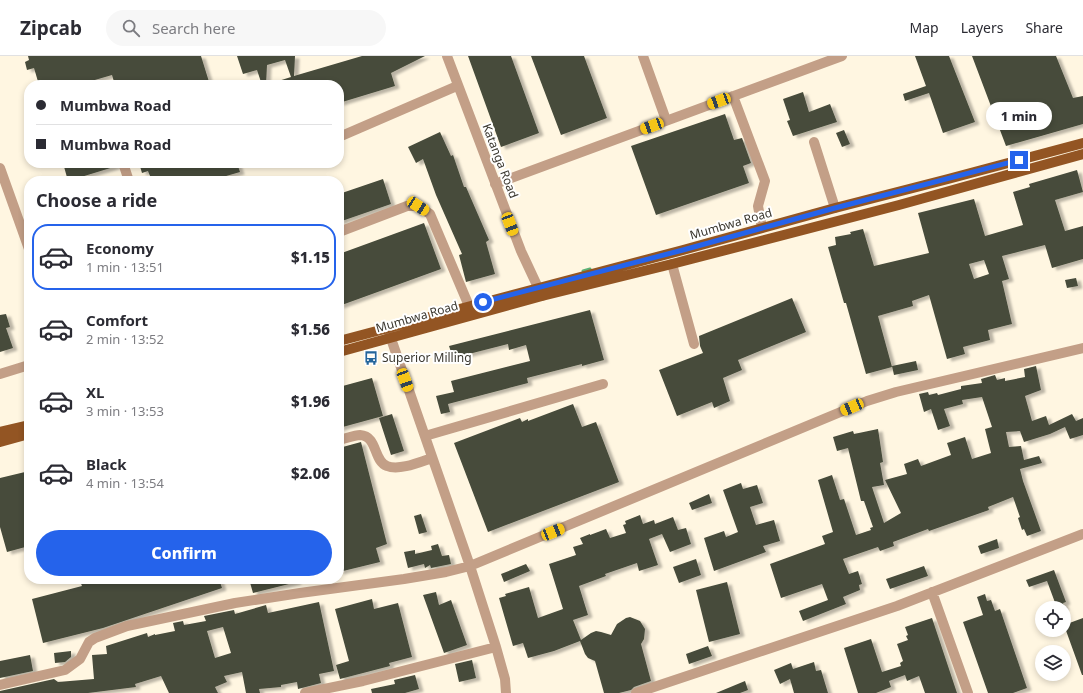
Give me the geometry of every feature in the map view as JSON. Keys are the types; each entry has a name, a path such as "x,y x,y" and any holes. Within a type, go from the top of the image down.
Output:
{"main road":[{"name":"Mumbwa Road","path":"344,340 388,333 540,292 683,250 835,208 1083,143"},
{"name":"Mumbwa Road","path":"344,350 388,333 469,306 672,264 899,205 1083,154"},
{"path":"0,432 24,426"},
{"path":"0,442 24,435"}],"street":[{"name":"Katanga Road","path":"447,56 520,251 540,292"},
{"path":"643,56 666,120"},
{"path":"495,184 842,56"},
{"path":"344,134 457,86"},
{"path":"733,96 765,181 758,206 762,228"},
{"path":"814,142 835,208"},
{"path":"0,168 24,234"},
{"path":"344,230 407,206 418,206 430,214 469,306"},
{"path":"672,264 694,344"},
{"path":"388,333 470,566 496,647 505,679 506,693"},
{"path":"0,685 65,670 80,659 89,642 95,638 127,626 235,603 404,579 446,572 470,566 867,401 896,392 1083,348"},
{"path":"0,374 24,367"},
{"path":"425,436 604,384"},
{"path":"344,439 360,435 369,438 375,447 381,462 387,466 404,467 432,458"},
{"path":"636,693 897,606 1083,534"},
{"path":"932,592 968,693"},
{"path":"305,693 363,681 496,647"}],"building":[{"path":"28,56 201,56 208,80 114,80 112,75 95,80 38,80 34,68 27,70 25,62 29,60"},
{"path":"237,56 295,56 294,76 362,56 425,56 391,73 395,86 344,101 344,80 282,80 291,77 285,60 267,65 266,80 260,80 257,70 243,74"},
{"path":"468,56 511,56 539,133 501,147"},
{"path":"531,56 584,56 607,118 561,135"},
{"path":"915,56 949,56 975,122 943,133 929,93 905,101 903,94 926,86"},
{"path":"972,56 1056,56 1073,98 1083,96 1083,124 1006,146"},
{"path":"803,92 809,112 830,104 837,122 793,136 787,121 790,120 783,99"},
{"path":"725,114 734,140 742,138 751,163 743,166 749,183 656,215 631,146"},
{"path":"844,130 850,144 842,147 836,133"},
{"path":"440,132 451,156 453,155 464,187 466,187 489,240 486,242 495,274 466,282 459,255 462,254 436,195 423,159 416,163 408,147"},
{"path":"64,168 110,168 84,176 67,176"},
{"path":"140,168 239,168 240,172 226,176 150,176 148,171 142,173"},
{"path":"1077,170 1083,192 1055,200 1065,231 1083,226 1083,259 1052,268 1045,245 1002,256 1009,279 1002,281 1012,324 988,330 990,340 963,347 965,354 947,359 929,295 912,301 913,306 878,316 892,367 866,374 828,247 836,245 835,237 851,234 850,232 863,229 874,266 929,253 918,213 974,199 985,236 1023,225 1013,192 1030,187 1029,184","holes":["984,260 989,274 974,279 969,264"]},
{"path":"383,179 391,204 344,220 344,192"},
{"path":"424,223 441,269 344,304 344,252"},
{"path":"1076,278 1078,286 1067,288 1065,280"},
{"path":"792,298 806,332 738,360 742,370 723,378 730,401 714,408 712,402 677,416 659,370 703,353 700,346 699,336"},
{"path":"590,310 604,360 527,378 528,383 448,404 450,412 441,414 436,396 454,392 451,381 530,361 526,345 509,350 508,344 453,358 449,346"},
{"path":"6,314 10,327 6,328 13,348 0,352 0,315"},
{"path":"916,361 918,370 894,375 892,366"},
{"path":"1036,366 1041,390 1025,396 1032,421 1046,416 1049,425 1072,414 1076,421 1083,418 1083,435 1070,439 1065,427 1050,434 1024,442 1020,431 1006,432 1009,447 1021,446 1024,460 1039,456 1042,463 1020,469 1041,531 1027,536 1024,529 1022,530 1018,518 1020,517 1013,497 988,507 989,510 929,531 928,529 893,542 894,546 880,551 878,547 843,559 849,574 858,571 862,584 859,585 860,590 843,597 846,604 803,621 799,611 828,600 822,584 781,598 770,564 825,544 822,536 833,532 818,480 832,475 840,500 844,499 856,535 871,530 870,528 873,527 864,501 861,501 848,448 837,451 833,437 853,431 854,434 878,429 883,462 880,463 884,485 872,487 884,523 901,513 885,480 907,474 904,464 918,459 921,466 951,455 947,443 965,437 972,459 991,453 985,429 992,427 982,397 962,400 963,404 944,409 950,426 938,430 931,409 924,412 919,394 928,392 929,395 937,393 938,395 961,389 961,386 982,383 981,379 995,375 997,380 1005,378 1005,381 1025,377 1024,369"},
{"path":"372,378 383,416 344,427 344,386"},
{"path":"573,404 582,427 596,422 619,482 488,532 454,443 520,418 522,422 528,419 528,421"},
{"path":"392,414 404,451 391,455 379,418"},
{"path":"361,442 387,544 376,548 380,562 344,571 344,447"},
{"path":"24,472 24,547 7,552 0,527 0,478"},
{"path":"741,483 743,489 757,485 763,503 750,507 756,525 774,520 780,541 763,546 766,552 714,571 704,538 724,531 726,537 738,532 723,490"},
{"path":"709,494 712,503 692,510 689,503"},
{"path":"421,514 427,532 419,534 414,516"},
{"path":"640,515 643,524 654,520 655,524 673,517 678,530 686,528 691,544 670,552 662,534 649,539 658,565 639,571 637,563 605,574 606,576 579,586 588,615 573,620 581,640 596,631 611,635 617,624 626,618 630,617 640,621 645,629 644,639 641,644 651,681 634,687 631,690 619,693 604,693 595,661 588,658 585,654 580,641 554,651 528,658 523,643 513,646 499,598 506,596 505,594 529,587 538,618 563,609 549,564 576,555 573,547 583,544 580,538 606,529 610,538 626,533 623,525 626,524 625,521"},
{"path":"997,539 999,548 981,554 978,546"},
{"path":"438,544 442,556 449,555 451,564 431,568 430,565 425,568 424,564 408,568 404,552 415,550 415,554 432,550 431,546"},
{"path":"696,559 701,575 679,583 673,567"},
{"path":"526,564 530,571 504,582 501,574"},
{"path":"924,566 928,576 890,589 886,579"},
{"path":"1054,570 1066,601 1054,601 1047,581 1029,587 1026,580"},
{"path":"727,582 740,634 709,642 696,590"},
{"path":"81,584 221,584 222,588 103,628 43,643 32,599 82,586"},
{"path":"250,584 289,584 253,593"},
{"path":"436,592 439,605 451,600 467,645 444,653 423,595"},
{"path":"985,594 987,601 991,600 995,611 1000,609 1027,688 1013,693 988,693 963,622 983,615 977,597"},
{"path":"372,599 374,609 398,603 412,657 389,663 390,666 340,679 336,665 349,661 335,609"},
{"path":"319,602 334,671 319,674 321,683 298,689 297,682 281,685 281,687 259,689 260,693 246,693 242,672 224,676 227,682 215,687 218,693 169,693 161,676 135,684 136,687 88,693 0,693 0,691 54,679 58,682 94,679 92,655 107,654 106,646 147,633 148,637 155,634 175,631 173,623 183,621 184,625 206,621 204,616 234,610 235,614 266,605 268,613","holes":["223,627 231,653 215,658 207,631"]},
{"path":"932,618 957,693 925,693 919,676 907,681 905,675 889,681 891,687 876,693 858,693 844,648 871,639 882,672 901,666 900,663 903,661 897,644 908,640 905,627"},
{"path":"1083,618 1083,675 1068,637 1071,637 1071,622"},
{"path":"708,646 712,656 689,664 686,654"},
{"path":"71,651 71,657 65,662 55,663 54,653"},
{"path":"30,655 33,671 0,678 0,661"},
{"path":"472,660 476,678 459,682 455,664"},
{"path":"814,662 816,671 821,670 828,693 794,693 790,679 780,684 774,670 791,663 793,669"},
{"path":"415,675 419,689 405,693 372,693 371,689 395,684 394,680"},
{"path":"745,681 748,690 740,693 716,693"}],"waterway":[{"path":"583,271 590,269"}],"place":[{"name":"Superior Milling","path":"371,358"}],"route":[{"path":"483,302 1019,160"}]}
